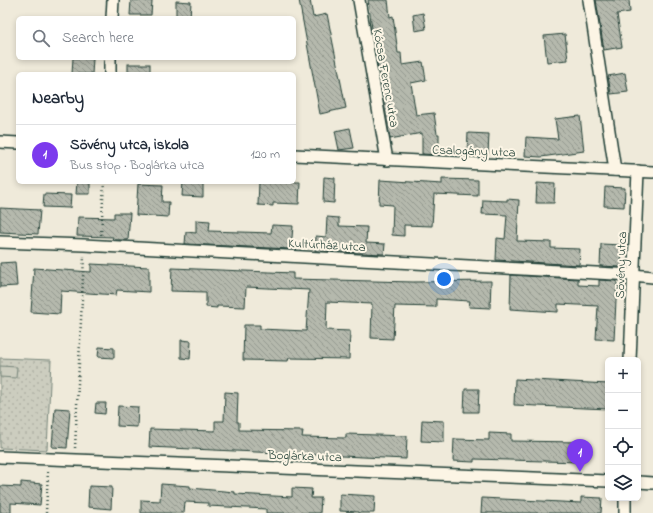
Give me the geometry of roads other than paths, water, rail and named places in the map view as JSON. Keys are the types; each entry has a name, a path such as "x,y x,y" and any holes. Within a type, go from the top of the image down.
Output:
{"street":[{"path":"112,16 113,0"},
{"name":"Kócsa Ferenc utca","path":"359,0 387,160"},
{"path":"589,0 614,170"},
{"path":"110,60 110,72"},
{"path":"0,142 16,143"},
{"name":"Csalogány utca","path":"296,155 653,172"},
{"name":"Sövény utca","path":"630,357 638,171"},
{"name":"Kultúrház utca","path":"0,242 84,245 653,277"},
{"name":"Boglárka utca","path":"0,457 605,481"},
{"path":"641,482 653,483"},
{"path":"625,501 625,513"}],"place":[{"name":"Sövény utca, iskola","path":"580,472"}]}
